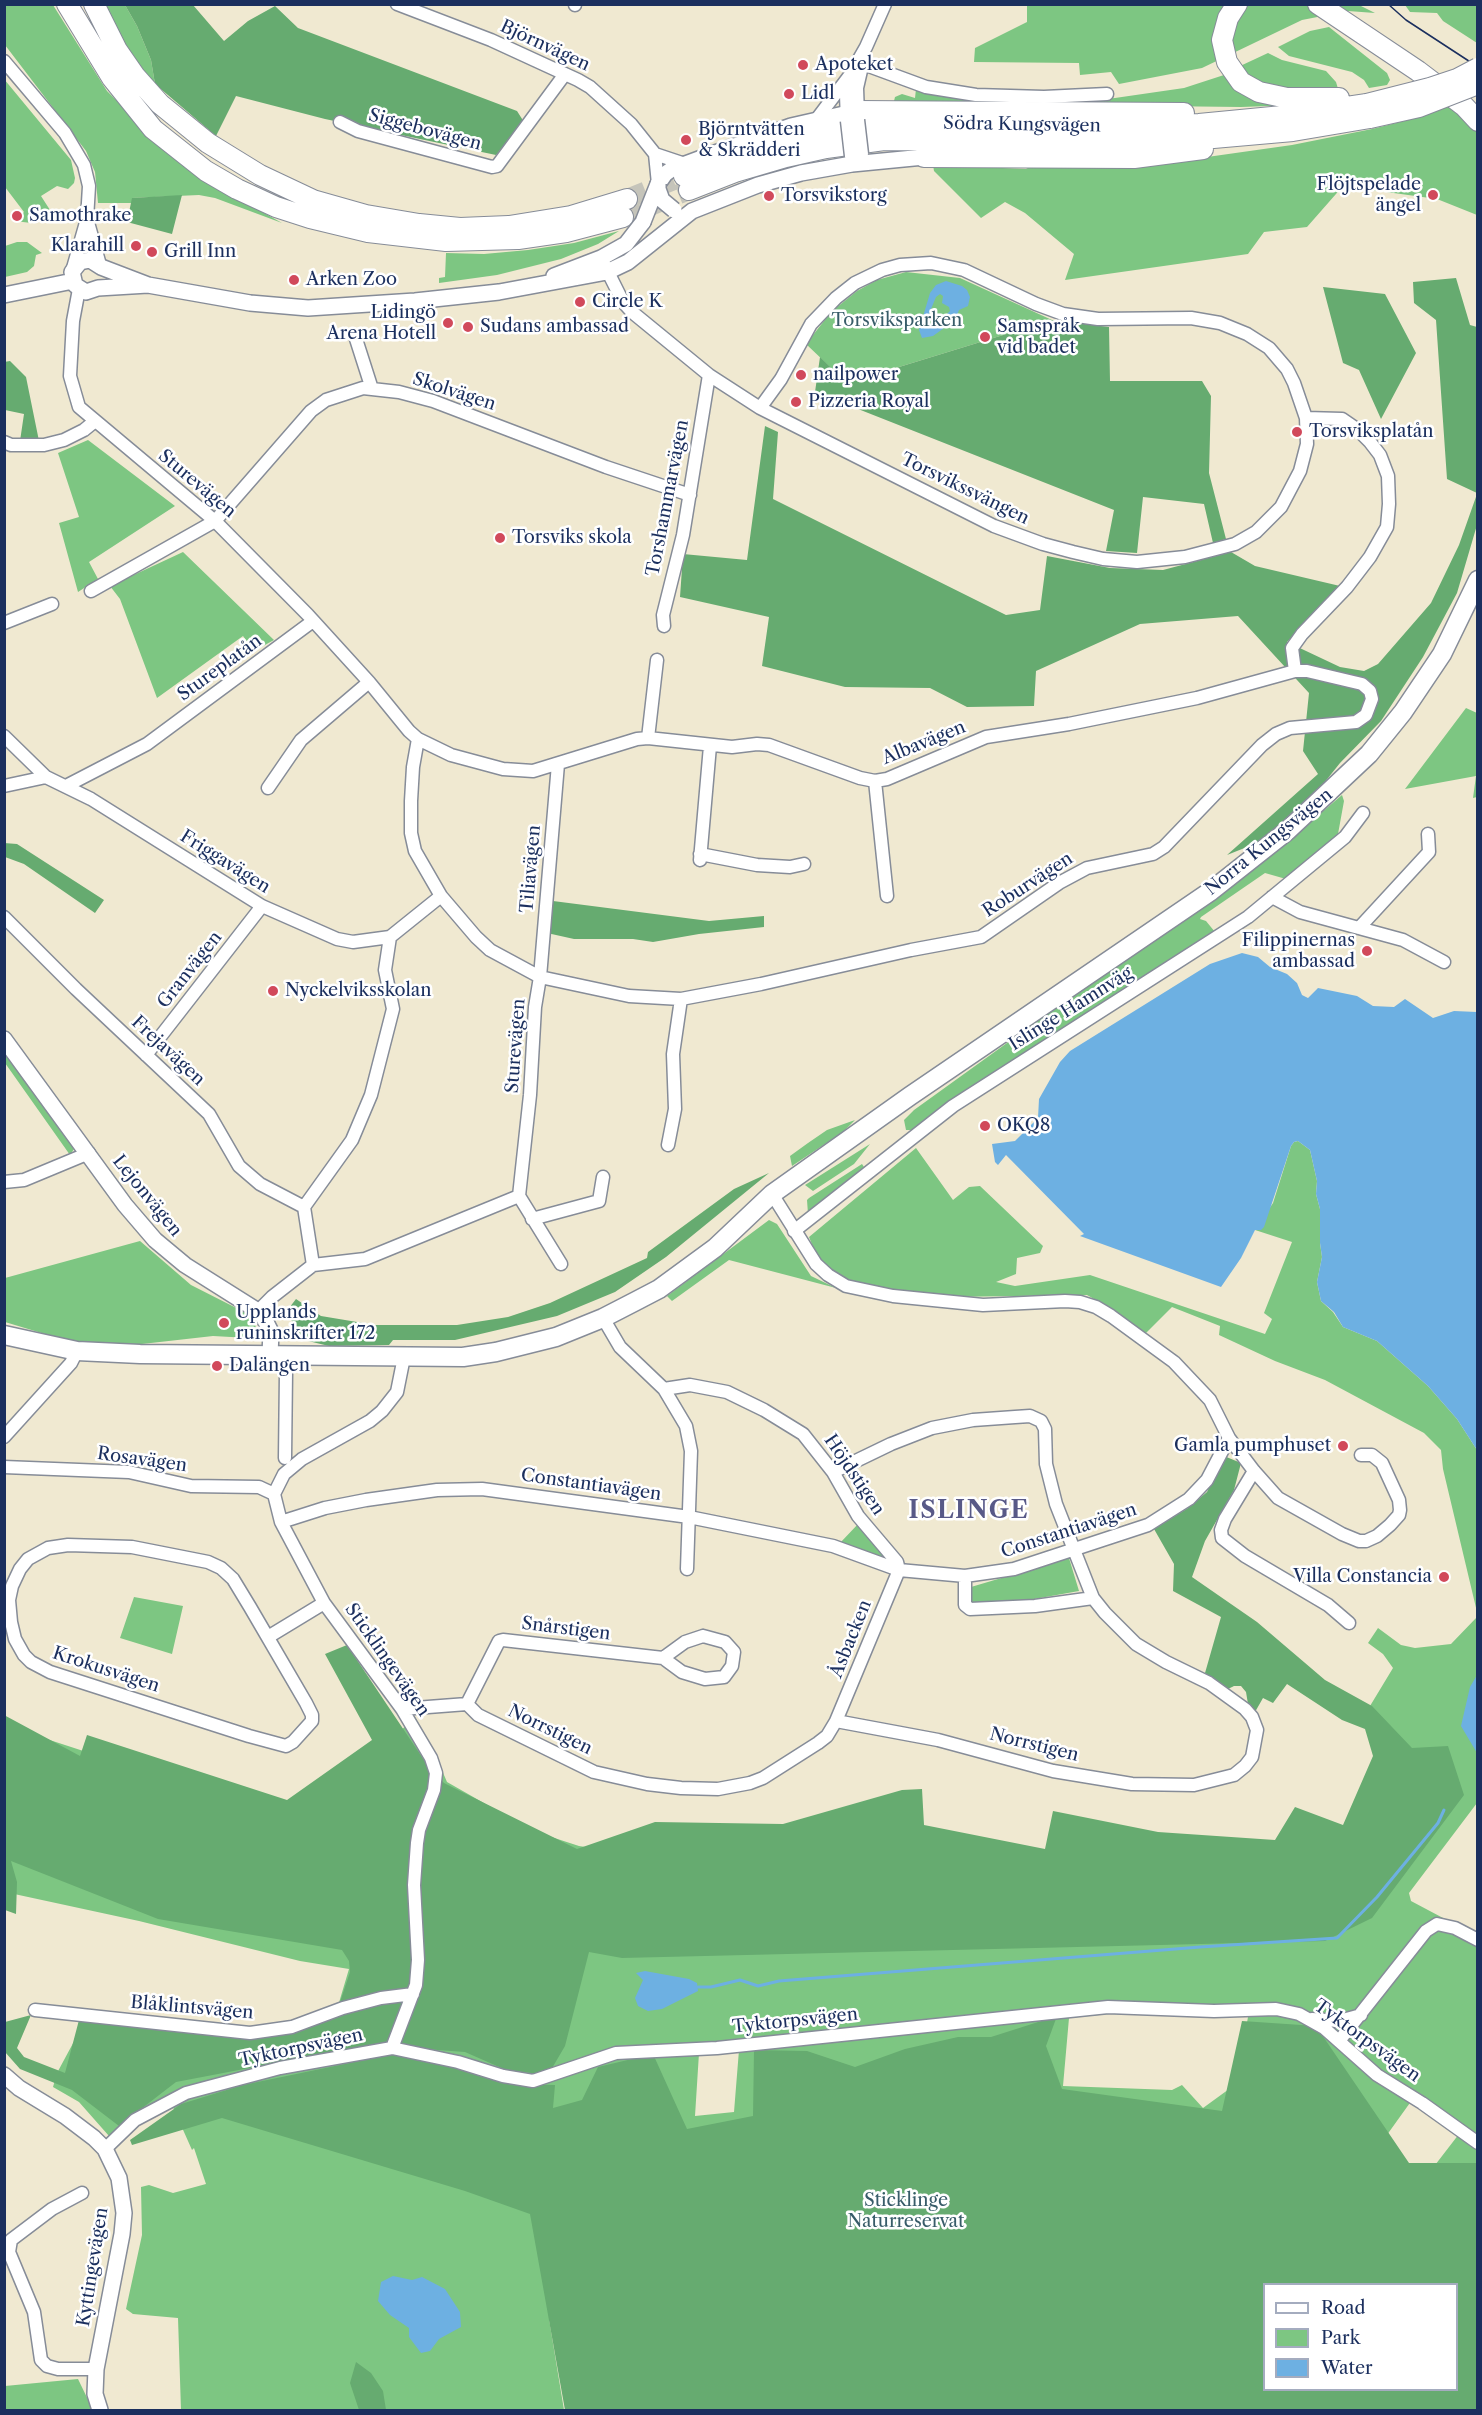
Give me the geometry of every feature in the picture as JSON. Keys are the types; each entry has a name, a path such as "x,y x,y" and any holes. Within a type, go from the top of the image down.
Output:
{"main road":[{"path":"68,8 112,78 153,129 206,171 237,189 276,207 368,232 446,241 518,239 566,232 625,208 598,209 561,218 509,226 460,228 366,215 313,200 260,175 208,143 160,104 135,76 117,50 94,4"},
{"path":"1237,4 1228,18 1223,34 1223,49 1227,62 1236,77 1259,92 1287,98 1320,99 1368,106 1419,106 1478,84"},
{"path":"1318,4 1418,70 1478,120"},
{"path":"1368,106 1427,80 1478,66"},
{"name":"Södra Kungsvägen","path":"686,177 730,157 803,136 864,128 950,124 1268,126 1368,106"},
{"path":"852,116 1195,113 1268,126"},
{"path":"924,157 1142,158 1213,147 1268,126"},
{"name":"Norra Kungsvägen","path":"772,1194 1211,891 1287,831 1369,754 1403,712 1442,654 1478,580"},
{"path":"4,1335 77,1351 140,1354 463,1357 496,1352 556,1337 603,1318 659,1289 715,1248 772,1194"}],"street":[{"name":"Björnvägen","path":"397,4 491,40 590,87 631,124 654,154 659,180"},
{"path":"816,120 860,63 885,4"},
{"name":"Sturevägen","path":"4,61 65,133 78,153 89,186 87,219 75,279 70,353 70,376 79,407 215,521 313,621 418,739 413,767 411,833 416,851 441,896 476,937 490,950 540,977 535,1007 530,1095 519,1196"},
{"path":"860,63 926,87 976,95 1044,97 1107,94"},
{"path":"852,116 860,63"},
{"name":"Siggebovägen","path":"340,122 358,131 497,166 565,74"},
{"path":"850,75 846,94 852,116 857,159"},
{"path":"686,177 759,137 816,120 852,116"},
{"path":"654,154 686,177"},
{"path":"4,295 75,279 85,260 95,261 100,266 148,285 250,303 308,308 499,292 539,284 574,267 628,262 692,211 758,185 857,159 924,157"},
{"path":"604,265 626,244 643,222 659,180 672,169 686,177"},
{"path":"659,180 658,189 662,200 674,210 692,211"},
{"name":"Sturevägen","path":"87,219 100,266"},
{"name":"Torsvikssvängen","path":"604,265 623,302 632,312 709,375 760,408 994,526 1073,552 1103,559 1137,562 1185,557 1221,549 1245,539 1269,521 1291,491 1300,471 1307,444 1306,418 1294,383 1269,348 1232,326 1191,318 1098,319 1079,317 1036,304 964,270 931,263 900,265 882,270 855,283 836,298 811,324 781,379 760,408"},
{"path":"98,288 104,279 100,266"},
{"path":"75,279 89,292 98,288 148,285"},
{"path":"356,339 372,389"},
{"name":"Torshammarvägen","path":"664,626 663,615 690,495 709,375"},
{"name":"Skolvägen","path":"215,521 311,411 326,400 363,388 433,400 606,467 690,495"},
{"path":"1295,671 1292,648 1302,634 1347,587 1370,557 1387,527 1389,504 1388,476 1380,455 1370,441 1342,419 1306,418"},
{"path":"4,442 11,445 44,445 64,440 84,430 95,421"},
{"path":"91,591 215,521"},
{"path":"4,624 52,604"},
{"name":"Stureplatån","path":"66,786 147,744 313,621"},
{"path":"648,738 657,660"},
{"name":"Albavägen","path":"418,739 451,755 503,769 533,771 637,739 648,738 732,747 769,745 860,778 875,781 887,779 986,737 1069,724 1197,698 1295,671 1307,671 1362,684 1370,691 1372,699"},
{"path":"268,788 301,740 369,682"},
{"name":"Roburvägen","path":"540,977 629,996 681,999 981,937 1059,884 1087,868 1153,854 1164,847 1262,745 1276,734 1290,728 1356,722 1366,715 1372,699"},
{"name":"Friggavägen","path":"4,736 46,777 91,799 262,906 337,939 353,942 390,937"},
{"path":"710,746 700,857 757,865 790,867 804,864"},
{"name":"Tiliavägen","path":"540,977 558,764"},
{"path":"4,786 46,777"},
{"path":"875,781 887,896"},
{"name":"Islinge Hamnväg","path":"794,1231 953,1106 1221,936 1345,837 1363,813"},
{"path":"1359,928 1429,852 1428,834"},
{"path":"313,1265 304,1207 352,1140 371,1095 393,1009 385,970 390,937 441,896"},
{"path":"1272,897 1300,912 1403,940 1444,962"},
{"name":"Granvägen","path":"146,1055 262,906"},
{"name":"Frejavägen","path":"4,917 209,1114 239,1166 260,1184 304,1207"},
{"path":"668,1145 675,1109 673,1054 680,1019 681,999"},
{"name":"Lejonvägen","path":"4,1039 125,1205 170,1254 206,1280 258,1311"},
{"path":"4,1182 24,1180 89,1153"},
{"path":"532,1220 599,1201 603,1176"},
{"path":"772,1194 816,1264 846,1286 868,1291 983,1305 1065,1301 1096,1307 1174,1362 1210,1400 1229,1438 1278,1498 1342,1534 1359,1541 1366,1541 1377,1536 1399,1515 1400,1500 1383,1463 1372,1455 1361,1455"},
{"path":"270,1354 271,1332 258,1311 313,1265 365,1259 519,1196 561,1264"},
{"path":"603,1318 620,1347 664,1389 686,1426 691,1451 687,1569"},
{"path":"4,1437 71,1363 77,1351"},
{"path":"274,1494 284,1474 302,1459 370,1421 382,1410 397,1392 405,1357"},
{"path":"285,1458 286,1372"},
{"name":"Höjdstigen","path":"664,1389 690,1385 727,1392 746,1400 803,1434 833,1472 858,1516 894,1556 899,1570"},
{"name":"Norrstigen","path":"468,1704 478,1715 594,1772 647,1784 681,1788 718,1789 763,1778 827,1736 836,1721 938,1740 1053,1771 1132,1784 1194,1785 1234,1775 1245,1766 1251,1757 1257,1730 1245,1709 1209,1683 1136,1644 1093,1598 1056,1504 1046,1464 1045,1429 1041,1421 1030,1416 973,1420 932,1428 891,1444 833,1472"},
{"name":"Constantiavägen","path":"281,1522 325,1508 366,1500 461,1488 509,1491 689,1517 833,1546 899,1570 965,1576 988,1575 1014,1569 1148,1525 1189,1499 1207,1480 1229,1438"},
{"name":"Rosavägen","path":"4,1467 129,1472 191,1486 259,1487 274,1494"},
{"path":"1254,1471 1225,1519 1221,1530 1222,1538 1245,1556 1328,1605 1350,1623"},
{"name":"Sticklingevägen","path":"274,1494 281,1522 324,1603 402,1709 428,1752 436,1773 434,1790 419,1830 417,1843 414,1885 418,1960 416,1985 392,2048"},
{"name":"Krokusvägen","path":"68,1545 132,1546 208,1562 229,1574 268,1637 312,1715 312,1721 308,1726 286,1746 40,1668 24,1655 15,1639 10,1622 9,1600 12,1586 20,1569 28,1559 48,1548 68,1545"},
{"name":"Åsbacken","path":"836,1721 899,1570"},
{"path":"965,1576 965,1605 970,1609 1035,1606 1093,1598"},
{"path":"268,1637 324,1603"},
{"name":"Snårstigen","path":"468,1704 499,1641 503,1640 663,1658 682,1672 705,1679 724,1677 732,1666 734,1652 725,1642 703,1636 685,1642 663,1658"},
{"path":"402,1709 468,1704"},
{"path":"1339,2041 1426,1931 1437,1924 1455,1928 1478,1940"},
{"name":"Blåklintsvägen","path":"35,2010 250,2033 292,2027 343,2008 381,1998 413,1994"},
{"name":"Tyktorpsvägen","path":"105,2149 135,2120 186,2093 280,2068 392,2048 458,2062 503,2076 533,2081 616,2053 717,2048 1108,2007 1291,2011 1312,2019 1377,2075 1422,2103 1478,2143"},
{"path":"1312,2019 1339,2021 1361,2015"},
{"name":"Kyttingevägen","path":"4,2076 19,2088 65,2116 105,2149 119,2178 124,2213 116,2274 96,2369 95,2394 100,2410"},
{"path":"82,2193 52,2209 11,2240 9,2252 34,2312 41,2360 47,2366 58,2368 96,2369"}],"green space":[{"path":"1357,4 1375,13 1348,11 1302,20 1202,68 1119,84 1111,72 1080,75 1079,63 974,62 975,48 1027,22 1027,5"},
{"path":"5,5 53,5 107,91 149,133 257,209 282,223 215,198 199,195 132,198 132,203 98,203 95,172 86,151 5,45"},
{"path":"102,5 125,5 137,26 151,60 155,84 139,71"},
{"path":"125,5 193,5 224,41 248,21 275,6 298,28 517,111 524,122 496,155 325,119 236,96 216,136 155,84 151,60 137,26"},
{"path":"1405,5 1477,5 1477,43 1443,21 1437,13 1410,12"},
{"path":"1329,27 1387,73 1390,80 1387,85 1369,88 1364,80 1352,72 1289,56 1278,47 1310,31"},
{"path":"1268,53 1282,60 1326,71 1336,82 1339,92 1305,94 1256,85 1238,67"},
{"path":"1224,75 1242,93 1295,105 1241,107 897,103 894,101 895,97 902,94 915,98 916,89 962,100 1056,102 1115,98 1184,88"},
{"path":"4,79 71,160 75,178 74,183 68,189 57,186 41,196 50,210 31,223 15,221 24,212 5,187"},
{"path":"1451,104 1477,130 1477,215 1437,199 1343,186 1307,227 1264,232 1248,254 1065,280 1074,254 1025,213 1005,202 981,218 934,171 933,165 1026,169 1033,165 1186,160 1292,145 1372,129 1408,120"},
{"path":"182,195 172,234 127,222 132,198"},
{"path":"619,231 598,244 561,259 497,275 439,283 439,278 445,277 446,253 484,254 528,250 574,243"},
{"path":"27,242 42,253 36,255 34,266 27,272 5,277 5,246"},
{"name":"Torsviksparken","path":"906,272 960,278 1052,320 847,383 806,344 831,312 857,291 877,280"},
{"path":"1456,278 1470,325 1477,327 1477,493 1447,479 1436,320 1414,303 1413,282"},
{"path":"1323,287 1385,294 1416,353 1381,419 1359,370 1343,363"},
{"path":"1052,320 1109,327 1110,381 1202,381 1211,396 1209,473 1226,539 1213,543 1204,504 1143,497 1137,553 1106,551 1114,510 815,392 820,357 847,383"},
{"path":"10,361 26,377 39,441 20,441 24,414 5,410 4,362"},
{"path":"765,426 778,432 773,499 1006,615 1040,610 1047,556 1110,568 1163,570 1231,552 1255,566 1340,586 1287,642 1340,667 1364,671 1378,664 1431,603 1459,545 1477,494 1477,525 1457,593 1423,657 1381,721 1340,763 1316,793 1262,841 1227,855 1318,774 1303,751 1309,693 1238,616 1140,624 1036,671 1034,706 967,707 930,688 845,687 762,666 769,617 680,597 683,554 747,560"},
{"path":"88,440 175,506 89,562 98,579 78,592 59,523 79,517 58,453"},
{"path":"183,552 274,640 254,651 243,636 157,698 120,599 110,586"},
{"path":"1466,708 1477,713 1477,797 1473,798 1476,776 1405,789"},
{"path":"1342,795 1344,801 1338,834 1286,879 1265,873 1201,917 1200,919 1206,921 1215,932 913,1130 906,1130 904,1120 914,1110 1050,1012 1203,908 1267,859"},
{"path":"4,843 17,844 104,900 95,913 24,864 5,857"},
{"path":"553,901 709,921 764,916 764,927 653,942 633,939 574,939 547,933"},
{"path":"4,1050 76,1146 70,1155 5,1063"},
{"path":"855,1120 843,1132 792,1166 790,1156 827,1130"},
{"path":"1298,1141 1310,1150 1317,1181 1316,1194 1320,1209 1322,1257 1317,1282 1321,1301 1333,1312 1343,1327 1377,1341 1428,1386 1457,1419 1477,1450 1477,1612 1443,1469 1441,1450 1424,1433 1325,1380 1275,1361 1219,1335 1220,1326 1172,1307 1145,1334 1087,1295 947,1297 880,1291 849,1283 828,1269 815,1252 809,1237 916,1148 953,1200 969,1187 980,1186 1043,1246 1040,1253 1017,1258 1016,1274 996,1282 1015,1286 1090,1275 1265,1334 1272,1319 1264,1313 1292,1242 1255,1230 1273,1203 1291,1146"},
{"path":"870,1144 854,1164 813,1191 805,1185"},
{"path":"862,1164 864,1167 808,1214 807,1200 809,1198"},
{"path":"769,1173 666,1257 615,1292 557,1316 455,1340 393,1340 389,1345 329,1346 304,1340 286,1312 296,1299 321,1316 375,1325 457,1325 508,1317 550,1303 647,1258 648,1252 734,1189"},
{"path":"769,1220 777,1224 811,1276 836,1288 729,1260 672,1301 667,1296"},
{"path":"140,1241 191,1285 254,1317 256,1329 249,1338 213,1336 142,1344 102,1344 68,1341 5,1322 5,1278"},
{"path":"1224,1456 1241,1463 1234,1490 1205,1541 1192,1577 1257,1622 1325,1680 1372,1706 1412,1748 1448,1746 1464,1795 1372,1918 1325,1941 622,1958 589,1952 565,2046 548,2075 506,2070 465,2052 370,2045 176,2082 119,2126 72,2090 20,2069 5,2052 5,2022 31,2015 17,2048 24,2057 65,2073 79,2020 245,2038 283,2035 339,2016 340,2002 350,1972 349,1961 342,1950 158,1919 11,1861 17,1882 16,1914 5,1910 4,1715 80,1756 87,1735 287,1800 372,1740 325,1654 347,1645 428,1766 444,1783 577,1849 655,1822 783,1824 902,1790 922,1789 924,1825 1045,1849 1053,1811 1158,1832 1275,1840 1295,1807 1343,1825 1373,1756 1365,1729 1342,1720 1287,1684 1273,1703 1263,1698 1255,1712 1248,1704 1246,1692 1241,1686 1228,1689 1205,1673 1221,1617 1173,1591 1174,1564 1154,1529 1188,1508 1207,1492"},
{"path":"859,1523 887,1554 881,1558 840,1543"},
{"path":"1069,1558 1079,1591 1012,1603 971,1602 971,1587"},
{"path":"134,1597 183,1606 172,1654 120,1638"},
{"name":"Sticklinge Naturreservat","path":"1477,1617 1477,1803 1409,1893 1411,1901 1477,1936 1477,2410 1283,2391 1458,2391 1458,2283 1263,2283 1263,2389 549,2319 564,2410 181,2410 178,2318 133,2314 126,2309 142,2235 141,2187 149,2185 173,2193 206,2184 194,2148 192,2150 172,2105 109,2136 79,2102 53,2087 57,2073 85,2021 233,2037 335,2016 349,1969 300,1961 139,1921 5,1892 16,1729 313,1826 415,1717 432,1747 447,1782 533,1831 579,1846 631,1854 1101,1857 1333,1838 1412,1756 1370,1706 1393,1668 1383,1654 1368,1643 1378,1628 1401,1645 1415,1648 1451,1644","holes":["1109,2014 1248,2017 1236,2084 1203,2108 1182,2085 1172,2090 1063,2086 1069,2018","739,2050 734,2112 695,2116 699,2053","1412,2100 1459,2134 1422,2182 1379,2146"]},
{"path":"1057,2016 1046,2046 1062,2089 1222,2111 1242,2021 1316,2026 1409,2163 1477,2163 1477,2410 565,2410 530,2214 465,2191 222,2118 132,2145 130,2140 181,2104 243,2085 393,2054 462,2068 510,2084 555,2085 553,2108 582,2100 598,2067 653,2054 687,2129 753,2116 754,2050 807,2051 855,2067 905,2049 958,2037 991,2037"},
{"path":"356,2362 371,2373 383,2391 386,2410 359,2410 350,2383"},
{"path":"78,2379 93,2410 5,2410 5,2386"}],"water":[{"path":"946,281 962,286 970,297 968,306 959,310 955,320 933,336 922,338 919,330 930,293 936,285","holes":["940,294 943,296 942,303 949,307 950,311 932,328 927,325 926,321 936,297"]},
{"path":"1242,953 1258,957 1270,967 1287,974 1297,983 1302,995 1308,998 1318,988 1357,996 1373,1006 1394,1007 1405,999 1433,1018 1454,1011 1477,1012 1477,1450 1457,1419 1428,1386 1377,1341 1343,1327 1334,1312 1321,1301 1317,1282 1322,1257 1320,1209 1316,1194 1317,1181 1310,1150 1298,1141 1291,1146 1264,1227 1261,1230 1255,1230 1241,1258 1221,1287 1080,1236 1084,1234 1006,1155 998,1165 995,1162 992,1144 1015,1141 1038,1118 1039,1099 1060,1062 1070,1051 1210,964"},
{"path":"1477,1675 1477,1753 1461,1726 1470,1687"},
{"path":"645,1971 689,1979 697,1983 698,1991 662,2009 648,2011 638,2006 635,1998 643,1980 636,1973"},
{"path":"393,2276 412,2280 422,2277 445,2289 460,2312 461,2327 439,2339 430,2351 421,2353 409,2337 409,2328 390,2315 378,2301 381,2282"}],"waterway":[{"path":"698,1987 711,1987 740,1980 758,1986 779,1981 1337,1938 1377,1897 1438,1823 1444,1810"}],"tunnel":[{"path":"627,199 684,176"},
{"path":"623,217 689,190"}],"tram line":[{"path":"1388,4 1406,20 1478,67"}],"place":[{"name":"Apoteket","path":"803,65"},
{"name":"Lidl","path":"789,94"},
{"name":"Björntvätten & Skrädderi","path":"686,140"},
{"name":"Flöjtspelade ängel","path":"1433,195"},
{"name":"Torsvikstorg","path":"769,196"},
{"name":"Samothrake","path":"17,216"},
{"name":"Klarahill","path":"136,246"},
{"name":"Grill Inn","path":"152,252"},
{"name":"Arken Zoo","path":"294,280"},
{"name":"Circle K","path":"580,302"},
{"name":"Lidingö Arena Hotell","path":"448,323"},
{"name":"Sudans ambassad","path":"468,327"},
{"name":"Samspråk vid badet","path":"985,337"},
{"name":"nailpower","path":"801,375"},
{"name":"Pizzeria Royal","path":"796,402"},
{"name":"Torsviksplatån","path":"1297,432"},
{"name":"Torsviks skola","path":"500,538"},
{"name":"Filippinernas ambassad","path":"1367,951"},
{"name":"Nyckelviksskolan","path":"273,991"},
{"name":"OKQ8","path":"985,1126"},
{"name":"Upplands runinskrifter 172","path":"224,1323"},
{"name":"Dalängen","path":"217,1366"},
{"name":"Gamla pumphuset","path":"1343,1446"},
{"name":"Villa Constancia","path":"1444,1577"}],"district":[{"name":"ISLINGE","path":"969,1511"}]}
